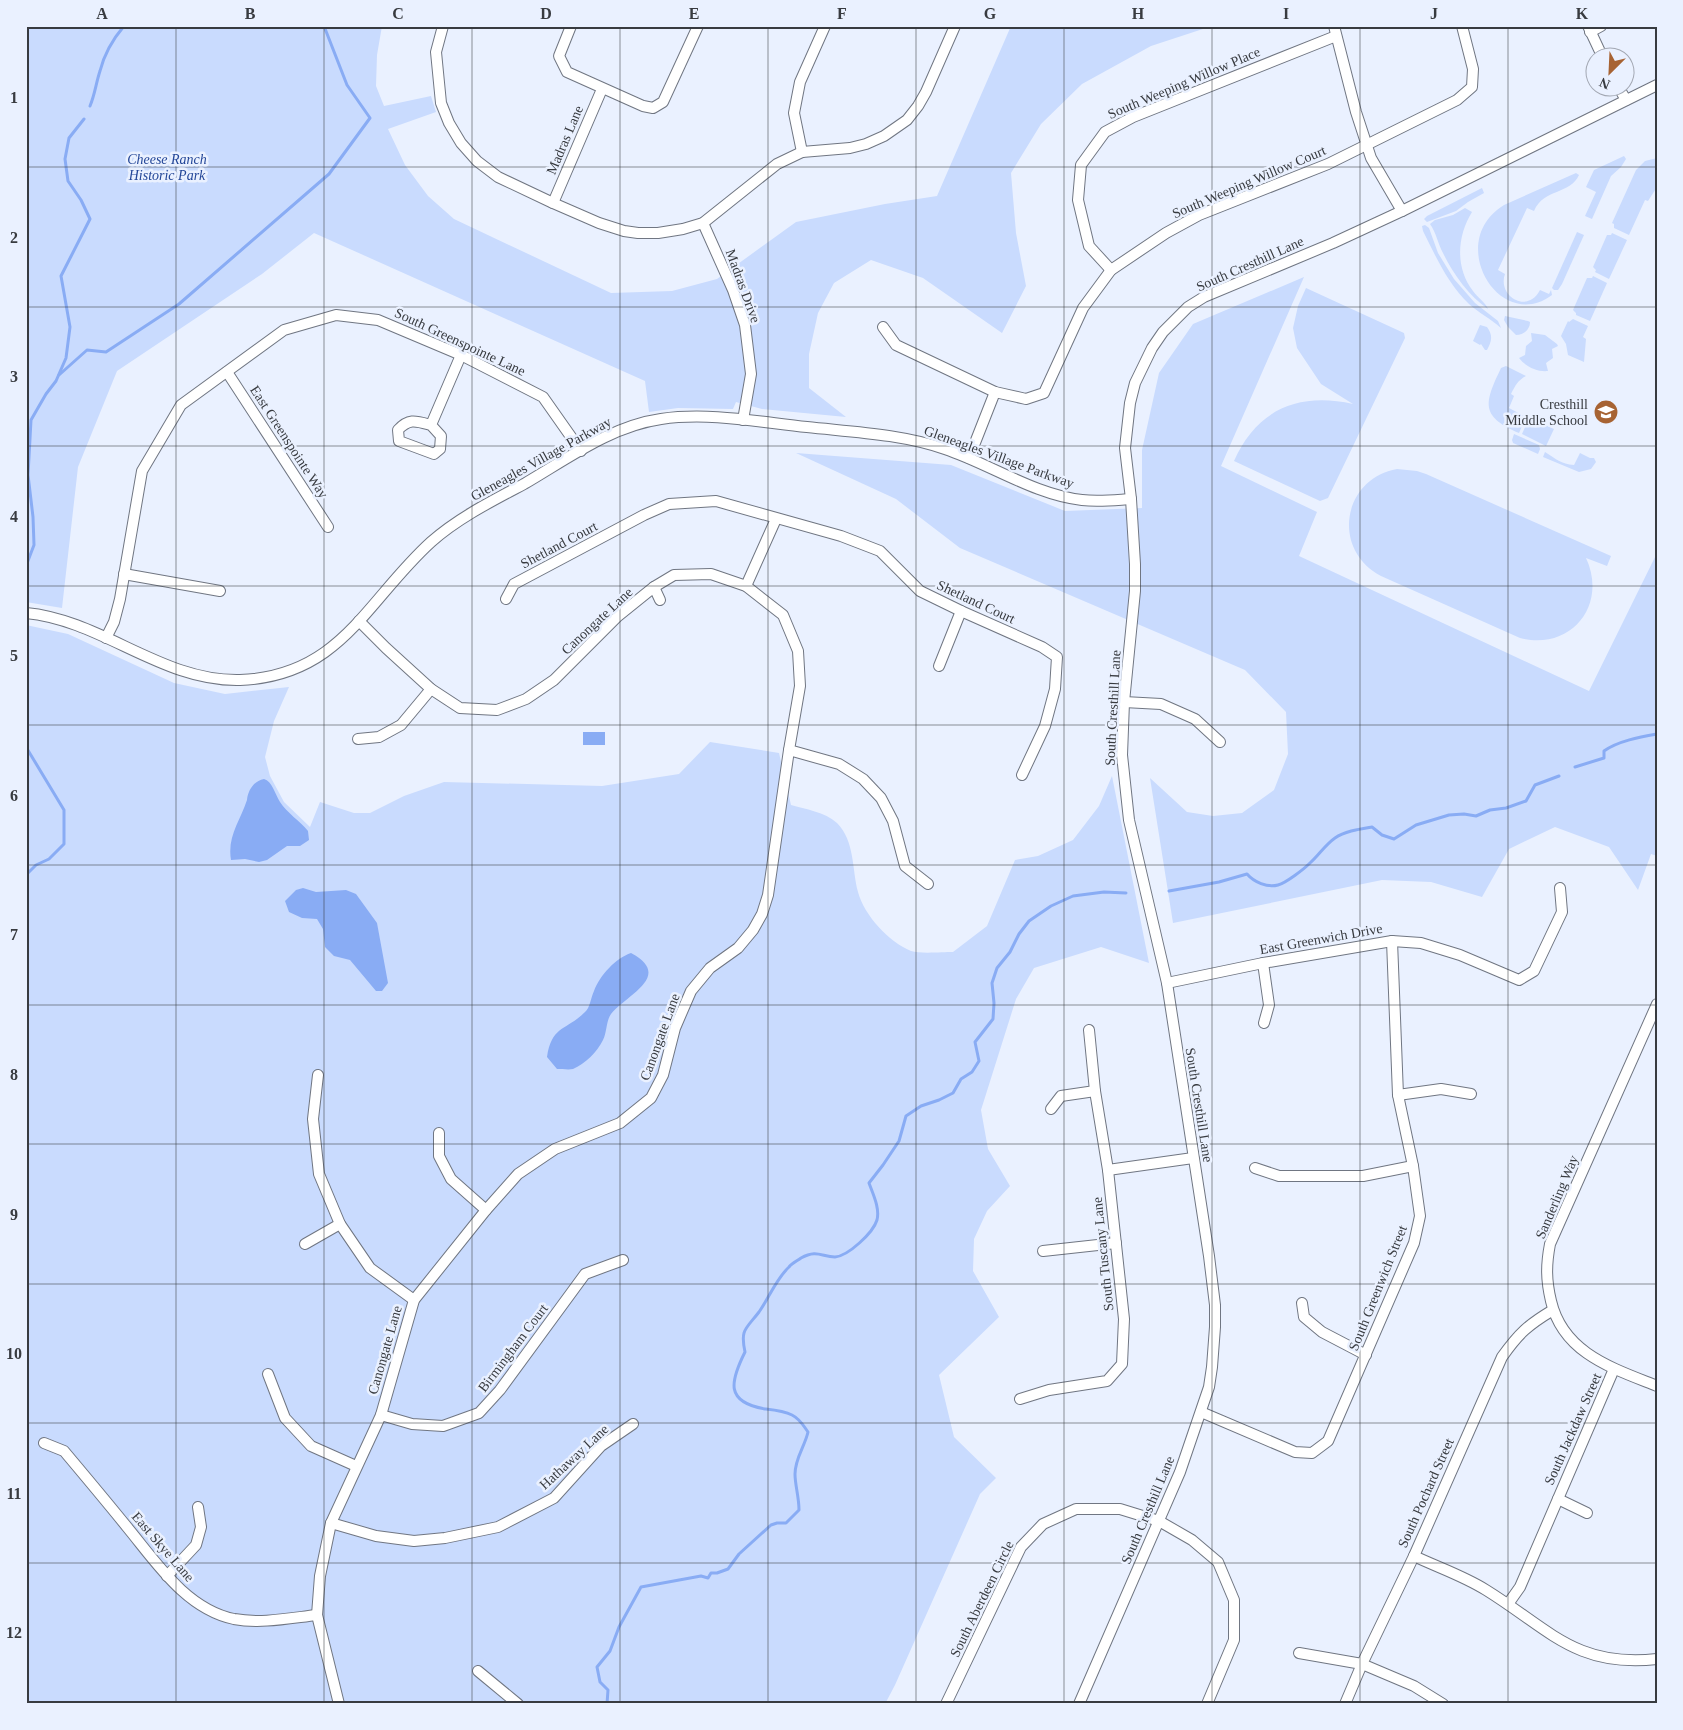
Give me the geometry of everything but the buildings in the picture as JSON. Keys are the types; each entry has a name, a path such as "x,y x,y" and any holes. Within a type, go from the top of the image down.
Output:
{"street":[{"path":"442,26 436,52 441,104 449,123 461,143 477,161 498,177 553,203 599,223 624,231 638,233 658,233 703,223 777,164 802,152 850,148 866,144 896,129 907,120 918,106 955,26"},
{"path":"571,26 558,56 567,72 602,89 643,106 653,108 663,102 698,26"},
{"path":"802,152 794,113 800,82 824,26"},
{"name":"South Weeping Willow Court","path":"883,327 896,344 995,392 1026,399 1044,394 1083,308 1111,270 1166,233 1199,215 1328,164 1456,100 1472,87 1473,69 1462,26"},
{"path":"1598,48 1589,29 1601,26"},
{"path":"1335,31 1371,158 1402,211"},
{"name":"South Weeping Willow Place","path":"1111,270 1089,246 1078,200 1081,164 1105,132 1133,117 1335,31"},
{"name":"South Cresthill Lane","path":"1079,1704 1180,1472 1209,1386 1216,1327 1209,1256 1167,983 1126,797 1122,755 1124,702 1135,591 1131,499 1125,448 1130,403 1135,383 1152,348 1163,332 1188,307 1204,297 1333,243 1402,211 1657,85"},
{"name":"Madras Lane","path":"553,203 602,89"},
{"name":"Madras Drive","path":"703,223 733,290 745,325 751,374 743,420"},
{"name":"South Greenspointe Lane","path":"106,638 114,622 120,599 142,472 181,405 284,330 336,316 378,320 461,355 543,397 581,451"},
{"path":"431,425 461,355"},
{"name":"East Greenspointe Way","path":"226,372 328,527"},
{"path":"969,458 995,392"},
{"name":"Gleneagles Village Parkway","path":"26,613 59,618 176,670 199,676 222,680 241,680 284,673 321,656 337,644 414,558 450,527 606,436 643,422 683,417 743,420 922,442 969,458 1063,497 1100,502 1131,499"},
{"name":"Shetland Court","path":"506,599 514,584 644,515 669,504 716,501 841,536 880,551 920,590 961,611 1042,647 1057,657 1055,689 1045,726 1022,775"},
{"path":"746,586 776,519"},
{"path":"124,574 220,591"},
{"name":"Canongate Lane","path":"339,1704 317,1615 320,1576 331,1523 381,1415 414,1300 486,1210 518,1174 554,1150 620,1123 651,1098 663,1075 675,1028 690,991 710,968 738,948 753,930 762,914 768,895 800,686 798,650 783,615 746,586 711,574 674,575 654,587 618,616 554,680 526,699 497,710 460,708 431,690 359,621"},
{"path":"654,587 660,600"},
{"path":"939,666 961,611"},
{"path":"358,739 379,737 401,725 431,690"},
{"path":"1124,702 1161,704 1195,719 1220,742"},
{"path":"789,750 839,764 863,779 881,798 893,822 905,866 928,884"},
{"name":"East Greenwich Drive","path":"1167,983 1263,962 1392,941 1421,943 1460,955 1519,980 1534,971 1562,912 1560,888"},
{"name":"South Greenwich Street","path":"1201,1412 1295,1452 1312,1453 1328,1441 1414,1243 1420,1216 1413,1166 1398,1096 1392,941"},
{"path":"1263,962 1269,1005 1264,1023"},
{"name":"Sanderling Way","path":"1657,1004 1550,1244 1547,1259 1547,1281 1553,1310 1560,1326 1571,1340 1588,1354 1614,1369 1657,1386"},
{"name":"South Tuscany Lane","path":"1020,1399 1049,1390 1107,1381 1122,1364 1124,1318 1108,1170 1095,1091 1089,1030"},
{"path":"318,1075 313,1119 320,1174 340,1224 370,1268 414,1300"},
{"path":"1398,1096 1441,1089 1471,1094"},
{"path":"1050,1109 1061,1096 1095,1091"},
{"path":"439,1133 439,1156 451,1179 486,1210"},
{"path":"1108,1170 1193,1158"},
{"path":"1255,1168 1278,1176 1364,1176 1413,1166"},
{"path":"305,1244 340,1224"},
{"path":"1043,1251 1116,1243"},
{"name":"Birmingham Court","path":"381,1415 412,1424 443,1426 479,1413 500,1390 585,1274 623,1260"},
{"path":"1302,1303 1304,1317 1322,1332 1366,1355"},
{"name":"South Pochard Street","path":"1345,1704 1414,1556 1502,1357 1513,1340 1529,1325 1553,1310"},
{"name":"South Jackdaw Street","path":"1508,1604 1520,1587 1614,1369"},
{"path":"268,1374 285,1418 311,1446 356,1466"},
{"name":"Hathaway Lane","path":"331,1523 376,1536 414,1541 445,1538 498,1527 554,1498 601,1446 632,1424"},
{"name":"East Skye Lane","path":"44,1443 64,1451 167,1576 190,1598 207,1610 234,1619 262,1621 317,1615"},
{"name":"South Jackdaw Street","path":"1558,1499 1587,1513"},
{"path":"167,1576 196,1545 201,1527 198,1507"},
{"name":"South Aberdeen Circle","path":"946,1704 1021,1547 1043,1524 1076,1509 1120,1509 1159,1521 1192,1540 1218,1562 1234,1600 1234,1640 1207,1704"},
{"path":"1414,1556 1484,1589 1560,1641 1579,1651 1602,1658 1622,1661 1657,1659"},
{"path":"1299,1653 1362,1664 1414,1686 1443,1704"},
{"path":"478,1671 518,1704"}],"green space":[{"name":"Cheese Ranch Historic Park","path":"26,26 382,26 377,55 376,86 384,106 431,96 436,112 388,129 405,165 428,196 454,219 611,293 672,291 717,279 796,222 885,204 937,196 1011,26 1212,26 1151,46 1082,84 1041,124 1011,173 1016,233 1026,286 1002,333 923,278 871,260 834,283 818,313 809,354 809,388 846,417 762,409 736,402 733,409 678,408 649,412 645,381 314,233 262,274 117,371 78,467 62,608 26,602"},
{"path":"1624,156 1626,159 1621,167 1611,176 1592,219 1585,216 1596,192 1586,187 1594,170"},
{"path":"1657,158 1657,187 1648,201 1645,200 1629,235 1614,228 1612,223 1636,170 1645,161"},
{"path":"1576,173 1579,175 1570,186 1544,198 1534,211 1527,208 1498,270 1505,274 1505,289 1515,299 1528,301 1540,290 1549,294 1551,290 1552,295 1533,304 1514,303 1498,293 1486,278 1479,260 1479,240 1487,221 1504,205"},
{"path":"1482,188 1484,193 1456,211 1427,222 1424,219 1427,216"},
{"path":"1465,208 1472,212 1463,231 1461,241 1460,252 1463,272 1467,282 1488,309 1474,298 1457,277 1443,253 1430,224 1435,220 1453,215"},
{"path":"1425,225 1429,228 1438,253 1454,279 1475,303 1498,321 1501,328 1469,304 1455,288 1443,270 1423,231 1422,226"},
{"path":"1577,232 1584,235 1562,284 1558,290 1554,290 1552,288"},
{"path":"1612,233 1627,240 1609,279 1595,272 1596,270 1593,267 1607,235"},
{"path":"1593,276 1607,283 1590,321 1576,315 1573,310 1587,278 1592,278"},
{"path":"1304,277 1221,466 1317,512 1299,556 1589,691 1657,553 1657,856 1651,854 1638,890 1609,847 1555,827 1509,849 1482,897 1431,882 1382,880 1173,923 1150,778 1187,812 1213,816 1242,813 1274,790 1288,754 1286,712 1245,670 960,548 896,499 796,453 951,465 1065,511 1142,508 1142,450 1159,373 1193,324"},
{"path":"1306,288 1404,333 1405,338 1328,498 1320,501 1234,461 1255,428 1282,408 1298,403 1315,401 1353,404 1321,384 1297,348 1293,328 1298,306"},
{"path":"1505,316 1528,321 1530,322 1529,327 1524,333 1516,335 1508,327 1504,320"},
{"path":"1573,319 1588,326 1583,337 1586,339 1584,362 1568,355 1566,344 1561,336 1568,321"},
{"path":"1480,325 1487,327 1491,335 1491,341 1487,350 1481,344 1473,341"},
{"path":"1531,333 1545,335 1558,346 1552,349 1553,358 1546,363 1548,371 1532,368 1519,358 1525,355 1526,346 1532,341"},
{"path":"1506,366 1526,376 1514,388 1511,394 1514,396 1509,408 1526,417 1519,433 1497,420 1489,407 1491,390 1501,368"},
{"path":"1529,418 1554,429 1546,446 1522,434"},
{"path":"1514,434 1539,445 1538,454 1513,443"},
{"path":"1545,452 1566,464 1574,465 1580,453 1594,458 1596,462 1591,469 1579,472 1543,457"},
{"path":"1397,469 1426,474 1611,556 1607,566 1586,558 1592,575 1592,592 1588,607 1580,620 1569,631 1555,638 1538,640 1520,638 1381,576 1365,564 1355,550 1350,533 1350,516 1355,500 1364,486 1378,475"},
{"path":"26,625 68,634 174,683 225,694 289,687 274,721 265,757 270,776 284,802 310,827 320,802 354,813 370,813 404,796 444,782 602,786 679,774 710,742 779,753 791,805 832,819 843,830 850,847 858,892 866,910 879,927 894,941 915,952 953,952 987,926 1015,860 1038,856 1073,840 1099,806 1112,776 1149,963 1101,947 1034,968 1016,999 981,1110 988,1149 1010,1186 987,1211 974,1239 973,1271 999,1317 939,1375 954,1437 996,1478 980,1494 885,1704 26,1704"}],"water":[{"path":"583,732 605,732 605,745 583,745"},
{"path":"264,779 271,785 283,806 308,831 309,840 300,846 287,846 267,860 259,862 245,859 231,860 232,836 249,793 254,784"},
{"path":"303,888 316,892 346,890 356,894 377,923 388,983 382,991 376,991 350,960 334,956 325,947 323,929 317,919 302,918 289,912 285,901 296,890"},
{"path":"631,953 643,961 648,970 648,977 643,985 611,1014 603,1040 590,1057 573,1069 557,1069 547,1057 552,1039 587,1010 600,979 609,968 625,955"}],"waterway":[{"path":"90,106 104,59 124,26"},
{"path":"59,375 87,350 106,352 179,304 329,174 370,118 347,85 324,26"},
{"path":"26,566 34,545 28,475 31,420 56,381 66,358 70,327 61,276 90,219 81,200 68,181 65,159 69,138 84,119"},
{"path":"1575,767 1604,758 1604,751 1622,742 1657,734"},
{"path":"26,747 64,810 64,844 49,859 36,865 28,873 26,872"},
{"path":"1169,891 1219,882 1247,874 1261,884 1278,885 1286,882 1299,872 1331,841 1343,834 1372,827 1382,835 1394,839 1416,825 1449,815 1464,814 1476,816 1490,810 1506,808 1526,801 1535,785 1559,776"},
{"path":"607,1704 608,1690 600,1682 597,1667 610,1651 619,1627 641,1587 701,1576 708,1578 711,1573 728,1569 739,1554 771,1525 786,1523 799,1510 795,1468 808,1432 799,1420 792,1415 752,1406 737,1396 734,1389 734,1381 745,1352 743,1338 745,1330 759,1312 780,1277 792,1264 811,1254 830,1257 840,1256 853,1248 871,1231 877,1220 878,1211 869,1183 899,1141 906,1116 921,1106 953,1093 961,1079 972,1072 979,1061 975,1042 993,1019 992,983 997,968 1010,952 1019,934 1029,921 1051,906 1073,896 1104,892 1126,893"}],"place":[{"name":"Cresthill Middle School","path":"1606,412"}]}
